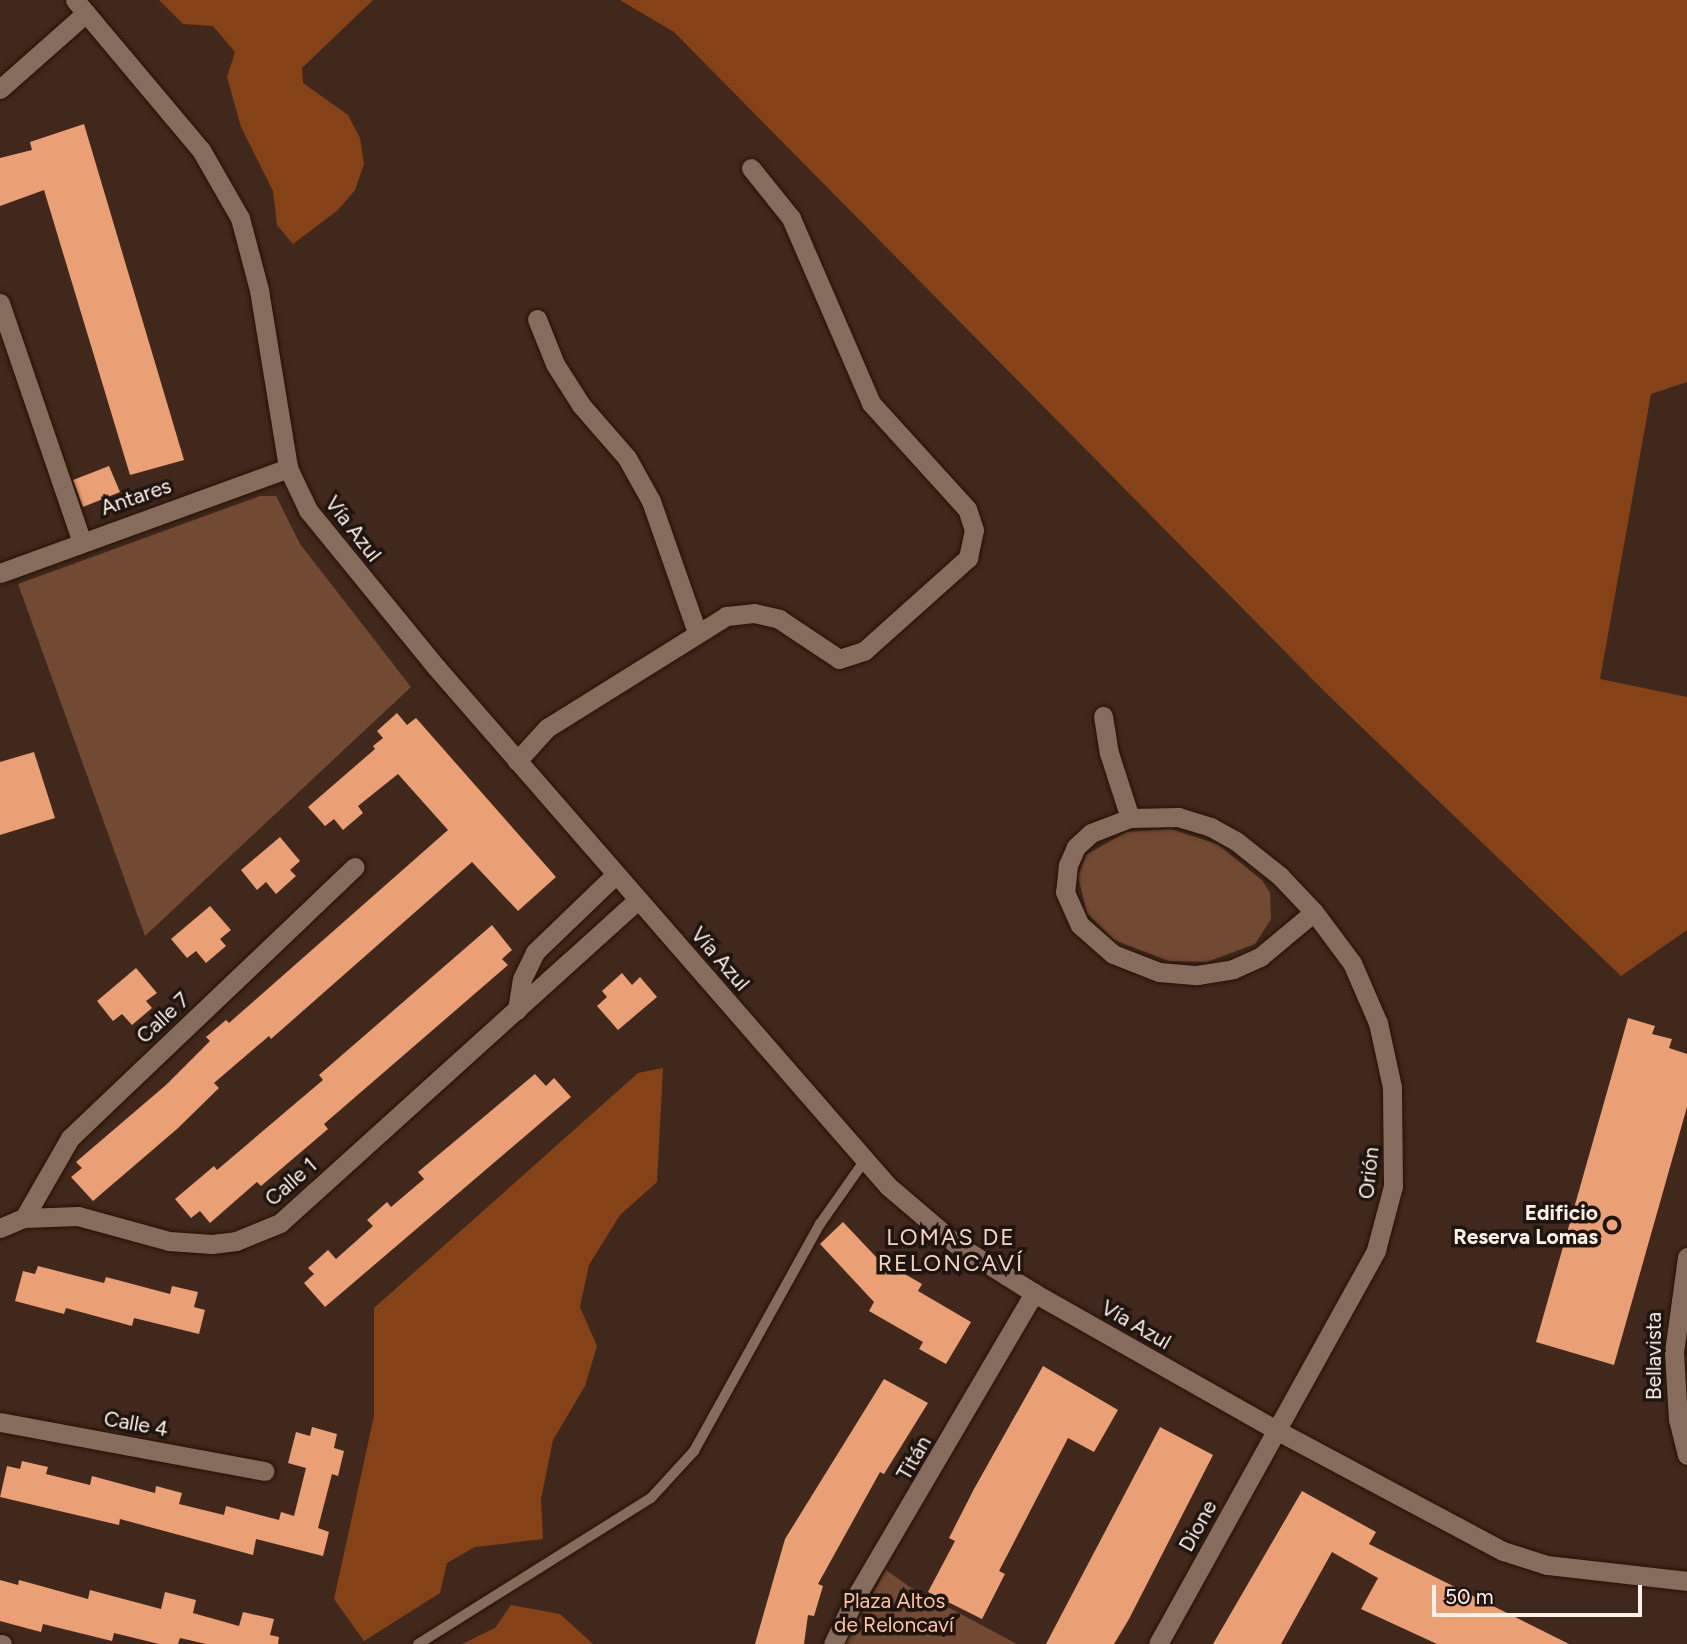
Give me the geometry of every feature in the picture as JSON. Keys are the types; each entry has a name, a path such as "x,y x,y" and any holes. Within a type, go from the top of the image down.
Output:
{"street":[{"path":"0,89 81,6"},
{"name":"Vía Azul","path":"81,6 201,150 240,218 259,290 288,468 308,510 517,761 865,1160 938,1230 1034,1293 1278,1431 1527,1561 1687,1581"},
{"path":"517,761 547,728 726,615 754,613 779,619 839,659 864,651 968,558 974,530 967,509 871,403 791,218 751,169"},
{"path":"0,303 81,540"},
{"path":"537,319 555,364 581,405 627,458 651,501 697,632"},
{"name":"Antares","path":"0,573 81,540 288,468"},
{"path":"1103,716 1108,753 1130,818"},
{"name":"Orión","path":"1278,1431 1376,1250 1387,1218 1396,1154 1392,1087 1378,1023 1352,963 1314,912 1256,855 1220,831 1179,817 1130,818 1099,829 1076,847 1068,864 1065,892 1080,925 1130,962 1182,975 1223,972 1260,957 1314,912"},
{"name":"Calle 7","path":"24,1218 70,1138 355,867"},
{"path":"517,1010 522,979 539,947 616,874"},
{"name":"Calle 1","path":"0,1228 24,1218 90,1218 190,1244 236,1241 281,1223 638,900"},
{"name":"Bellavista","path":"1687,1256 1674,1352 1678,1419 1687,1455"},
{"name":"Titán","path":"833,1644 855,1598 1034,1293"},
{"name":"Calle 4","path":"0,1422 264,1471"},
{"name":"Dione","path":"1158,1644 1278,1431"}],"lane":[{"path":"418,1644 651,1498 694,1451 820,1224 865,1160"}],"green space":[{"path":"260,496 276,496 300,544 411,687 145,936 18,584"},
{"path":"1171,829 1217,844 1262,880 1270,893 1271,919 1255,944 1207,962 1169,961 1114,940 1087,913 1078,877 1086,855 1126,832"},
{"name":"Plaza Altos de Reloncaví","path":"886,1570 910,1587 1017,1644 845,1644"}],"shaded area":[{"path":"159,0 373,0 302,68 303,83 348,115 360,138 364,164 355,190 338,210 293,244 277,225 273,191 241,127 227,77 235,52 213,26 183,24"},
{"path":"620,0 1687,0 1687,382 1651,394 1600,679 1687,697 1687,930 1621,976 1326,693 674,32"},
{"path":"663,1068 657,1182 620,1215 589,1265 580,1307 597,1346 585,1386 553,1440 541,1499 543,1539 475,1547 447,1563 440,1593 364,1641 334,1599 374,1416 374,1308 638,1073"},
{"path":"511,1605 560,1614 593,1644 462,1644 495,1628"}],"building":[{"path":"84,124 184,460 130,475 44,190 0,206 0,158 32,150 30,142"},
{"path":"109,466 120,492 83,507 73,480"},
{"path":"397,713 407,725 416,718 556,877 518,911 472,862 271,1039 269,1036 214,1083 219,1088 177,1129 93,1201 71,1177 82,1168 76,1162 166,1085 210,1041 206,1037 226,1020 229,1023 448,830 398,774 358,806 363,813 343,830 334,819 325,826 308,807 375,749 373,746 383,738 377,731"},
{"path":"34,752 55,818 0,835 0,762"},
{"path":"280,837 300,861 290,870 296,876 276,894 266,882 257,890 241,870"},
{"path":"210,906 231,930 220,939 226,946 206,963 196,951 187,958 171,939"},
{"path":"492,925 512,950 502,959 508,965 324,1124 328,1129 261,1186 257,1182 210,1223 200,1211 191,1218 175,1199 214,1166 217,1170 323,1080 319,1075"},
{"path":"136,968 157,993 146,1001 152,1008 132,1025 122,1014 113,1021 97,1001"},
{"path":"622,973 632,985 640,977 657,997 618,1030 597,1006 607,997 602,991"},
{"name":"Edificio Reserva Lomas","path":"1628,1018 1655,1026 1652,1034 1672,1039 1669,1048 1687,1054 1687,1107 1614,1365 1536,1342"},
{"path":"535,1074 546,1086 554,1078 571,1097 325,1307 304,1283 314,1274 308,1268 328,1250 336,1259 373,1226 367,1220 387,1202 391,1207 424,1179 418,1172"},
{"path":"843,1222 877,1258 922,1284 918,1291 971,1322 946,1364 919,1349 923,1342 869,1311 874,1302 820,1244"},
{"path":"38,1266 104,1283 106,1277 170,1294 172,1286 198,1292 194,1307 205,1310 199,1334 134,1318 132,1326 66,1308 64,1314 15,1301 23,1271 35,1274"},
{"path":"1043,1366 1118,1410 1094,1452 1068,1438 999,1571 1005,1574 982,1619 928,1592 955,1541 949,1538"},
{"path":"884,1379 928,1403 884,1474 880,1472 818,1584 823,1586 814,1616 808,1615 804,1644 755,1644 785,1539"},
{"path":"312,1427 337,1434 334,1448 344,1451 338,1476 332,1474 318,1528 329,1532 323,1556 256,1539 253,1555 120,1519 119,1525 0,1497 7,1466 20,1469 22,1461 48,1467 46,1474 90,1485 92,1476 155,1493 156,1486 182,1493 179,1504 224,1515 226,1506 279,1520 281,1512 294,1516 306,1468 288,1463 296,1432 310,1436"},
{"path":"1160,1427 1213,1455 1129,1619 1114,1644 1046,1644"},
{"path":"1302,1491 1376,1532 1369,1544 1569,1644 1437,1644 1361,1609 1378,1578 1332,1552 1281,1644 1213,1644"},
{"path":"0,1580 18,1585 19,1580 88,1599 90,1590 161,1609 165,1592 196,1600 193,1613 239,1626 243,1612 274,1619 270,1635 279,1637 278,1644 206,1644 180,1638 178,1644 159,1644 114,1633 112,1641 43,1624 41,1632 0,1621"}],"place":[{"name":"Edificio Reserva Lomas","path":"1612,1225"}],"district":[{"name":"LOMAS DE RELONCAVÍ","path":"951,1250"}]}
